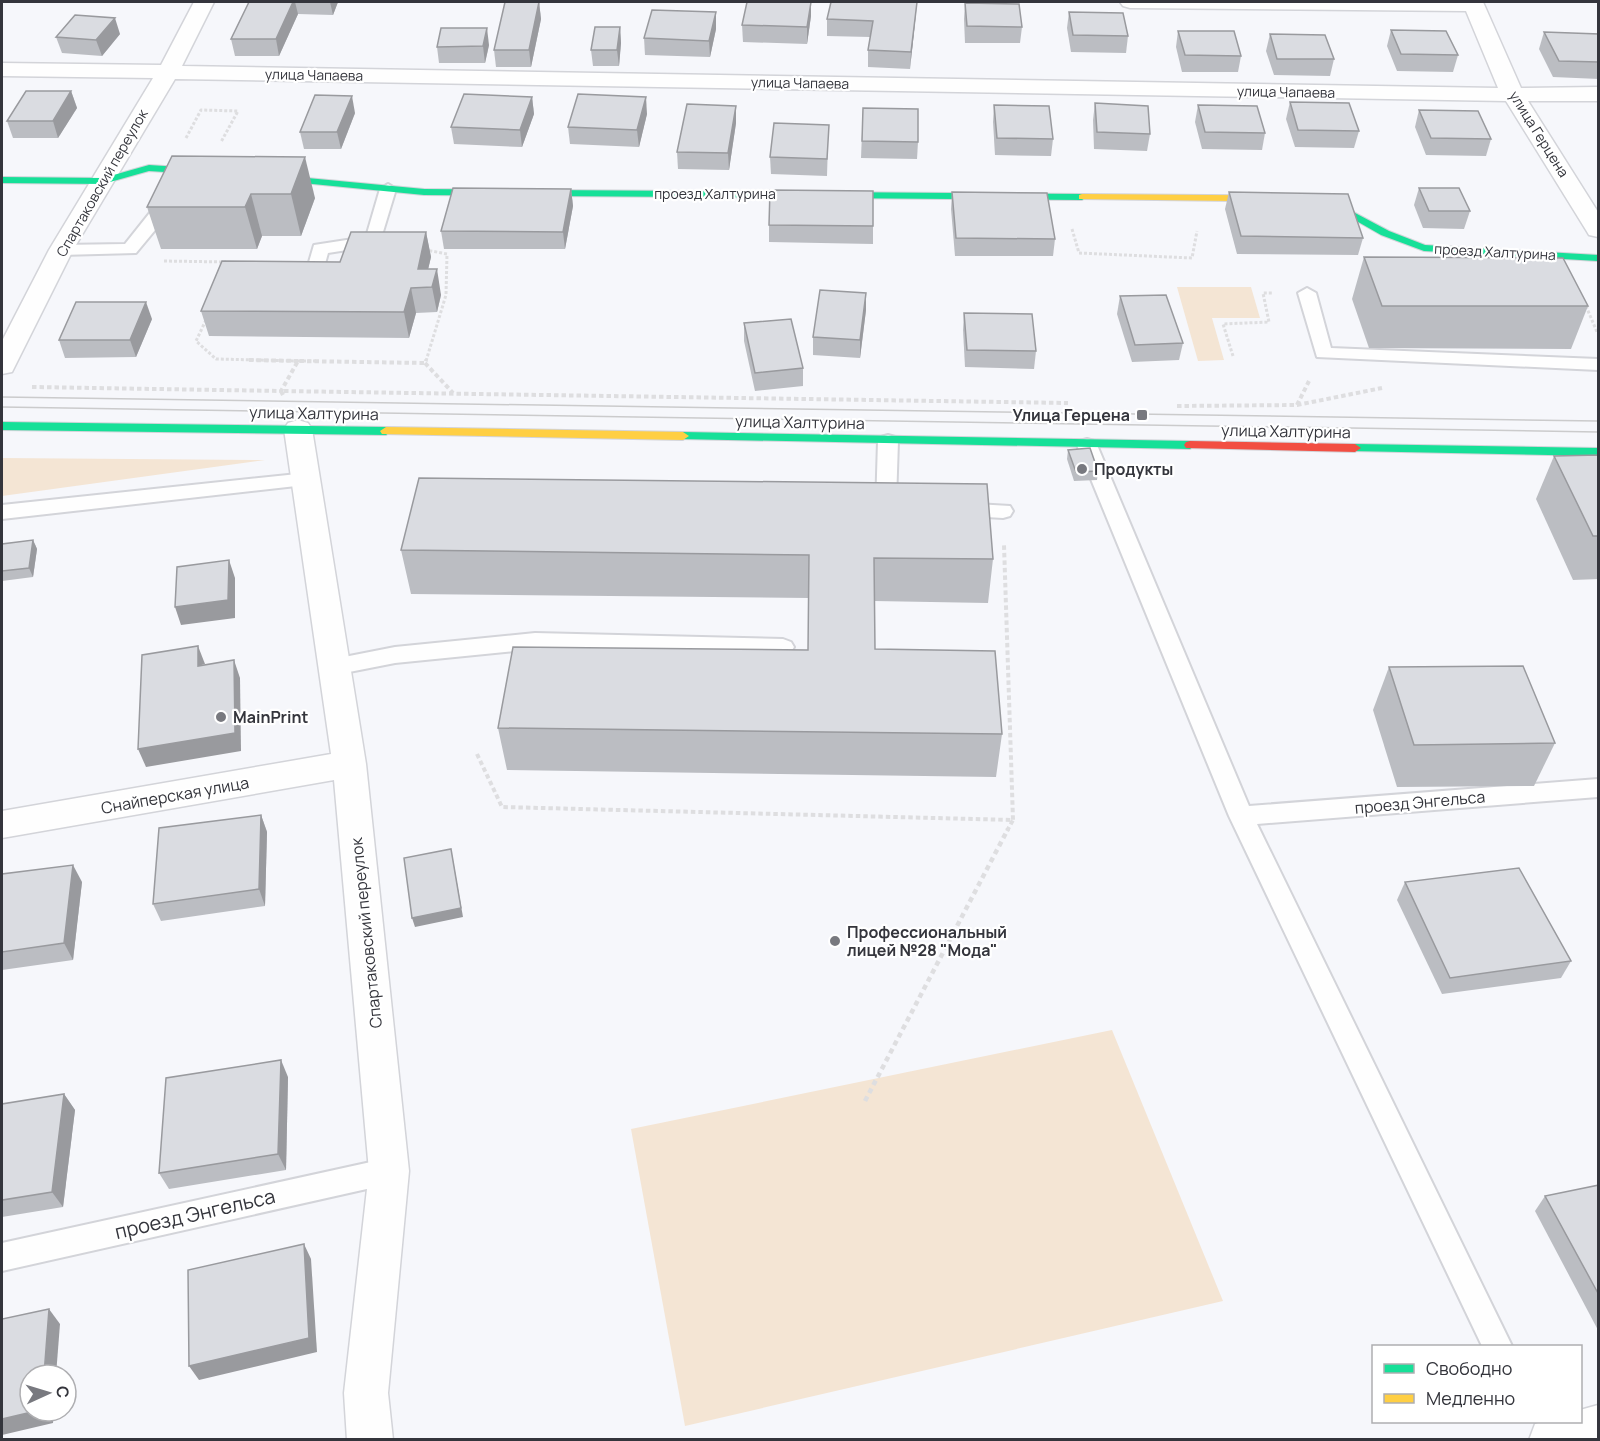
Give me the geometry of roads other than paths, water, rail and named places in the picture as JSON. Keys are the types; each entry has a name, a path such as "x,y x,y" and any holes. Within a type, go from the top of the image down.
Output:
{"street":[{"name":"Спартаковский переулок","path":"2,366 62,250 168,72 204,2"},
{"path":"1130,2 1474,3"},
{"name":"улица Герцена","path":"1474,3 1512,94 1599,230"},
{"name":"улица Чапаева","path":"2,69 1599,94"},
{"path":"2,180 103,181 149,168 230,173"},
{"name":"проезд Халтурина","path":"253,176 424,192 1324,199 1385,233 1424,248 1599,258"},
{"name":"улица Халтурина","path":"2,426 298,429 1087,445 1599,452"},
{"name":"Спартаковский переулок","path":"298,429 349,764 389,1171 366,1393 370,1440"},
{"name":"Снайперская улица","path":"2,825 349,764"},
{"path":"1551,1440 1599,1428"}],"lane":[{"path":"62,250 129,249 164,209 185,169"},
{"path":"282,274 315,274 320,249 372,242 388,189"},
{"path":"1307,293 1323,354 1599,365"},
{"path":"886,508 888,441"},
{"path":"1087,445 1241,816 1496,1345"},
{"path":"2,512 306,479"},
{"path":"863,508 910,509"},
{"path":"945,510 1003,511"},
{"path":"334,667 395,655 535,642 783,647"},
{"name":"проезд Энгельса","path":"1241,816 1599,788"},
{"name":"проезд Энгельса","path":"2,1257 389,1171"},
{"path":"1534,1423 1542,1440"}],"tram line":[{"path":"2,397 1598,421"},
{"path":"2,407 1598,432"}],"place":[{"name":"Улица Герцена","path":"1142,415"},
{"name":"Продукты","path":"1082,469"},
{"name":"MainPrint","path":"221,717"},
{"name":"Профессиональный лицей №28 \"Мода\"","path":"835,941"}]}
